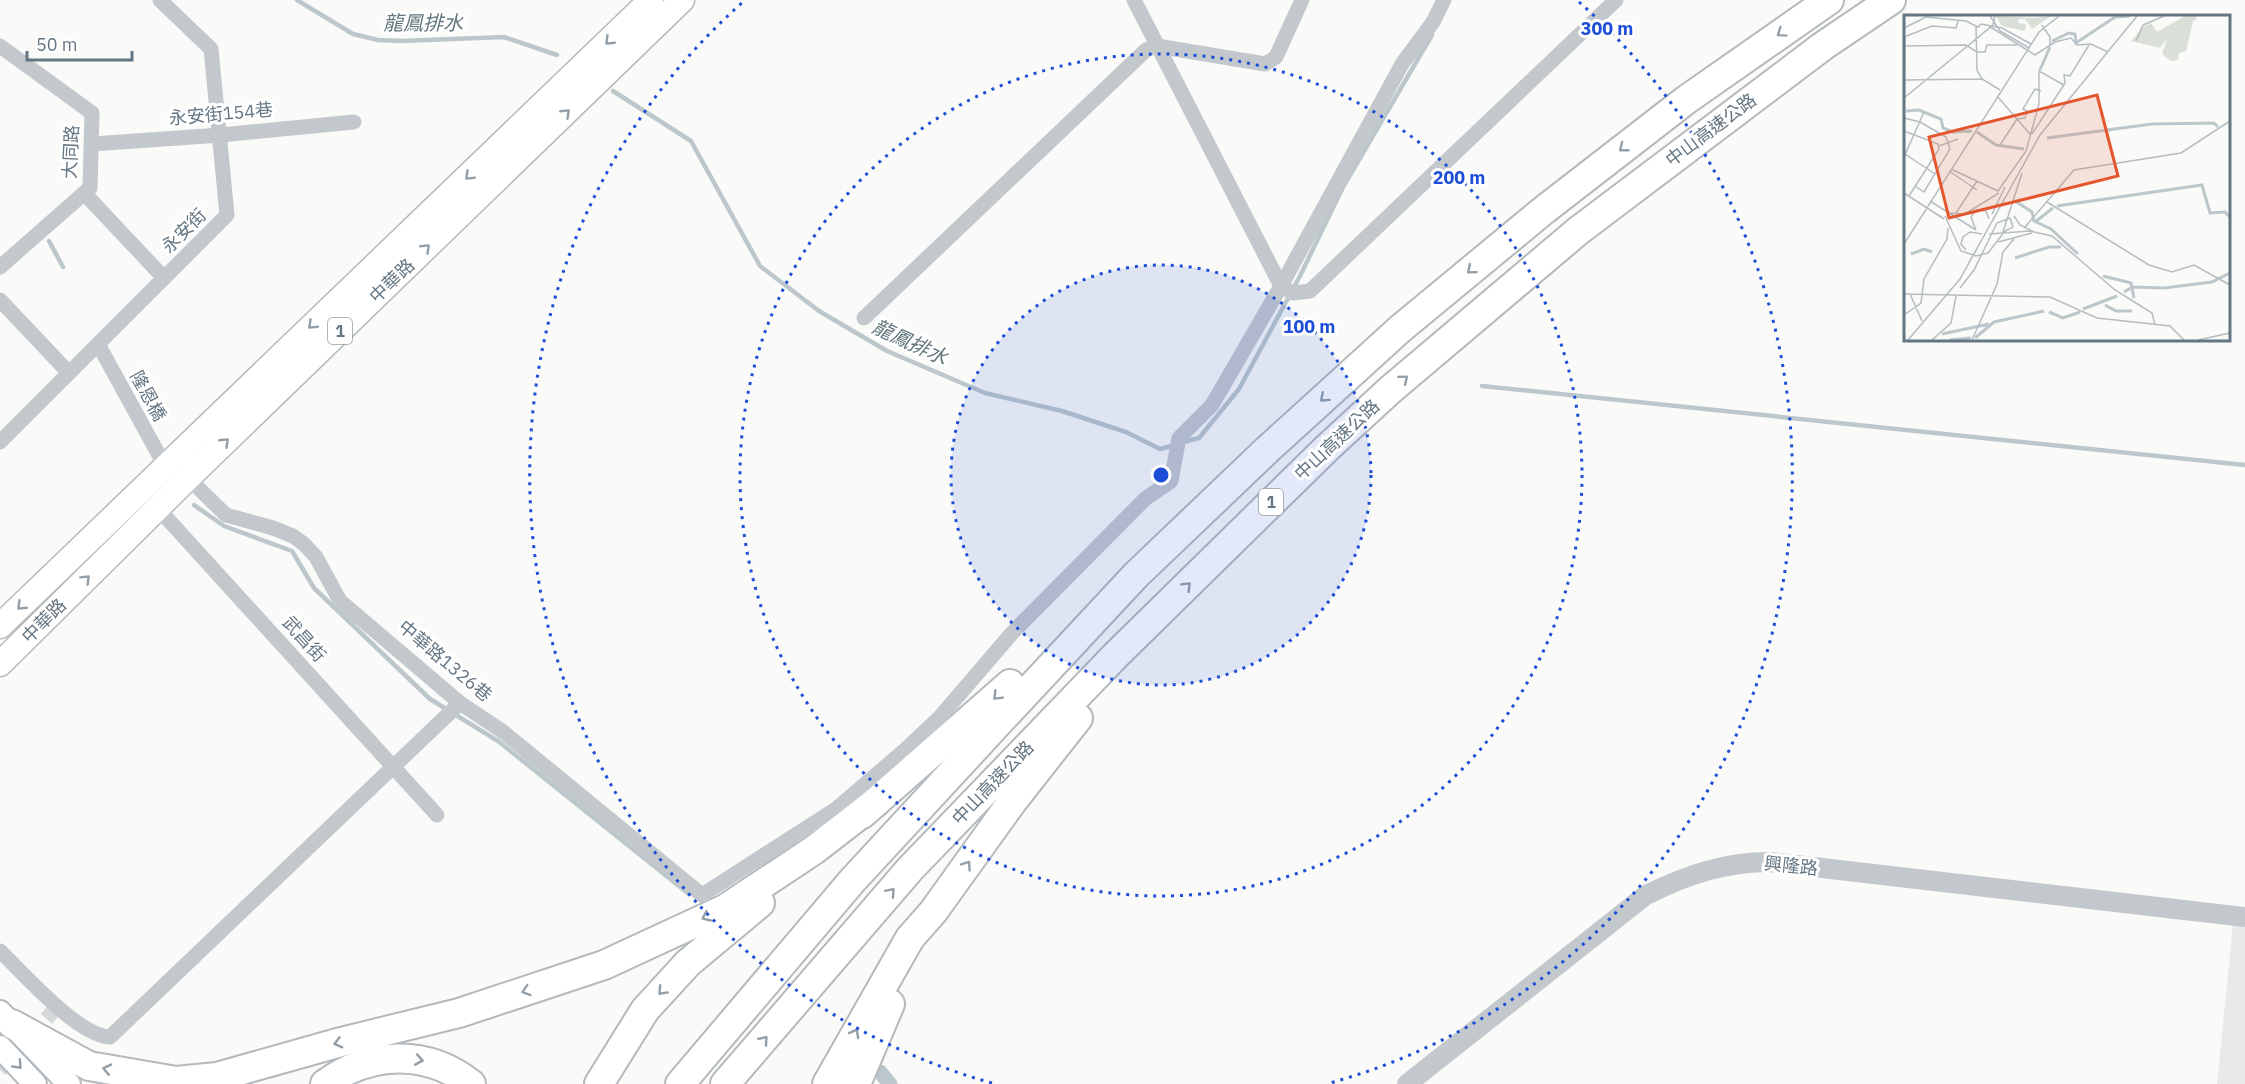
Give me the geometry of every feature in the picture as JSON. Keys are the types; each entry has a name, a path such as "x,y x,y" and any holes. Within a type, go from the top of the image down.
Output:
{"highway":[{"name":"中山高速公路","path":"680,1084 852,881 1136,574 1400,329 1544,210 1686,100 1829,0"},
{"name":"中山高速公路","path":"726,1084 910,869 1116,655 1350,426 1578,231 1814,53 1891,0"},
{"path":"599,1084 645,1010 688,963 985,708 1066,628 1136,574"},
{"path":"827,1084 910,939 933,912 1011,802 1075,722 1144,645 1153,620"},
{"path":"4,1028 89,1065 142,1077 176,1081 217,1077 341,1042 459,1013 604,965 725,909 814,850 876,802"},
{"path":"856,1084 876,1034 933,912"},
{"path":"325,1084 366,1062 393,1058 422,1059 450,1070 471,1084"}],"main road":[{"name":"中華路","path":"0,626 651,0"},
{"name":"中華路","path":"0,664 188,478 682,0"},
{"path":"0,997 9,1007 4,1028 35,1084"},
{"path":"4,1028 69,1084"}],"street":[{"name":"永安街","path":"0,442 227,215 211,50 160,0"},
{"path":"1134,0 1281,286 1293,293 1310,291 1616,0"},
{"path":"864,318 1146,50 1157,46 1265,64 1276,57 1302,0"},
{"path":"1281,286 1390,83 1433,22 1444,0"},
{"name":"大同路","path":"0,46 92,113 90,188 0,267"},
{"name":"永安街154巷","path":"92,144 221,135 354,122"},
{"path":"84,193 164,278"},
{"name":"中華路1326巷","path":"168,463 188,478 226,515 273,528 293,536 304,544 316,557 340,601 457,706 502,731 702,895 836,809 905,750 940,717 1020,625 1145,499 1171,481 1179,438 1212,405 1281,286"},
{"path":"0,300 69,373"},
{"name":"隆恩橋","path":"98,344 168,463"},
{"name":"武昌街","path":"142,489 437,815"},
{"path":"0,951 57,1007 96,1035 110,1037 457,706"},
{"name":"興隆路","path":"1407,1084 1646,895 1680,878 1711,868 1770,862 2245,917"}],"shaded area":[{"path":"2233,924 2245,925 2245,1084 2217,1084"}],"waterway":[{"name":"龍鳳排水","path":"297,0 353,34 378,40 504,37 557,55"},
{"path":"1183,442 1199,438 1239,389 1300,276 1343,187 1432,35"},
{"name":"龍鳳排水","path":"613,91 691,141 760,266 819,311 887,351 985,393 1062,411 1126,432 1160,449 1175,445"},
{"path":"49,241 63,267"},
{"path":"1482,386 2245,465"},
{"path":"194,505 224,526 292,551 314,588 430,699 498,741 689,894"},
{"path":"880,1072 890,1084"}],"tunnel":[{"path":"0,1070 57,1007"}]}
